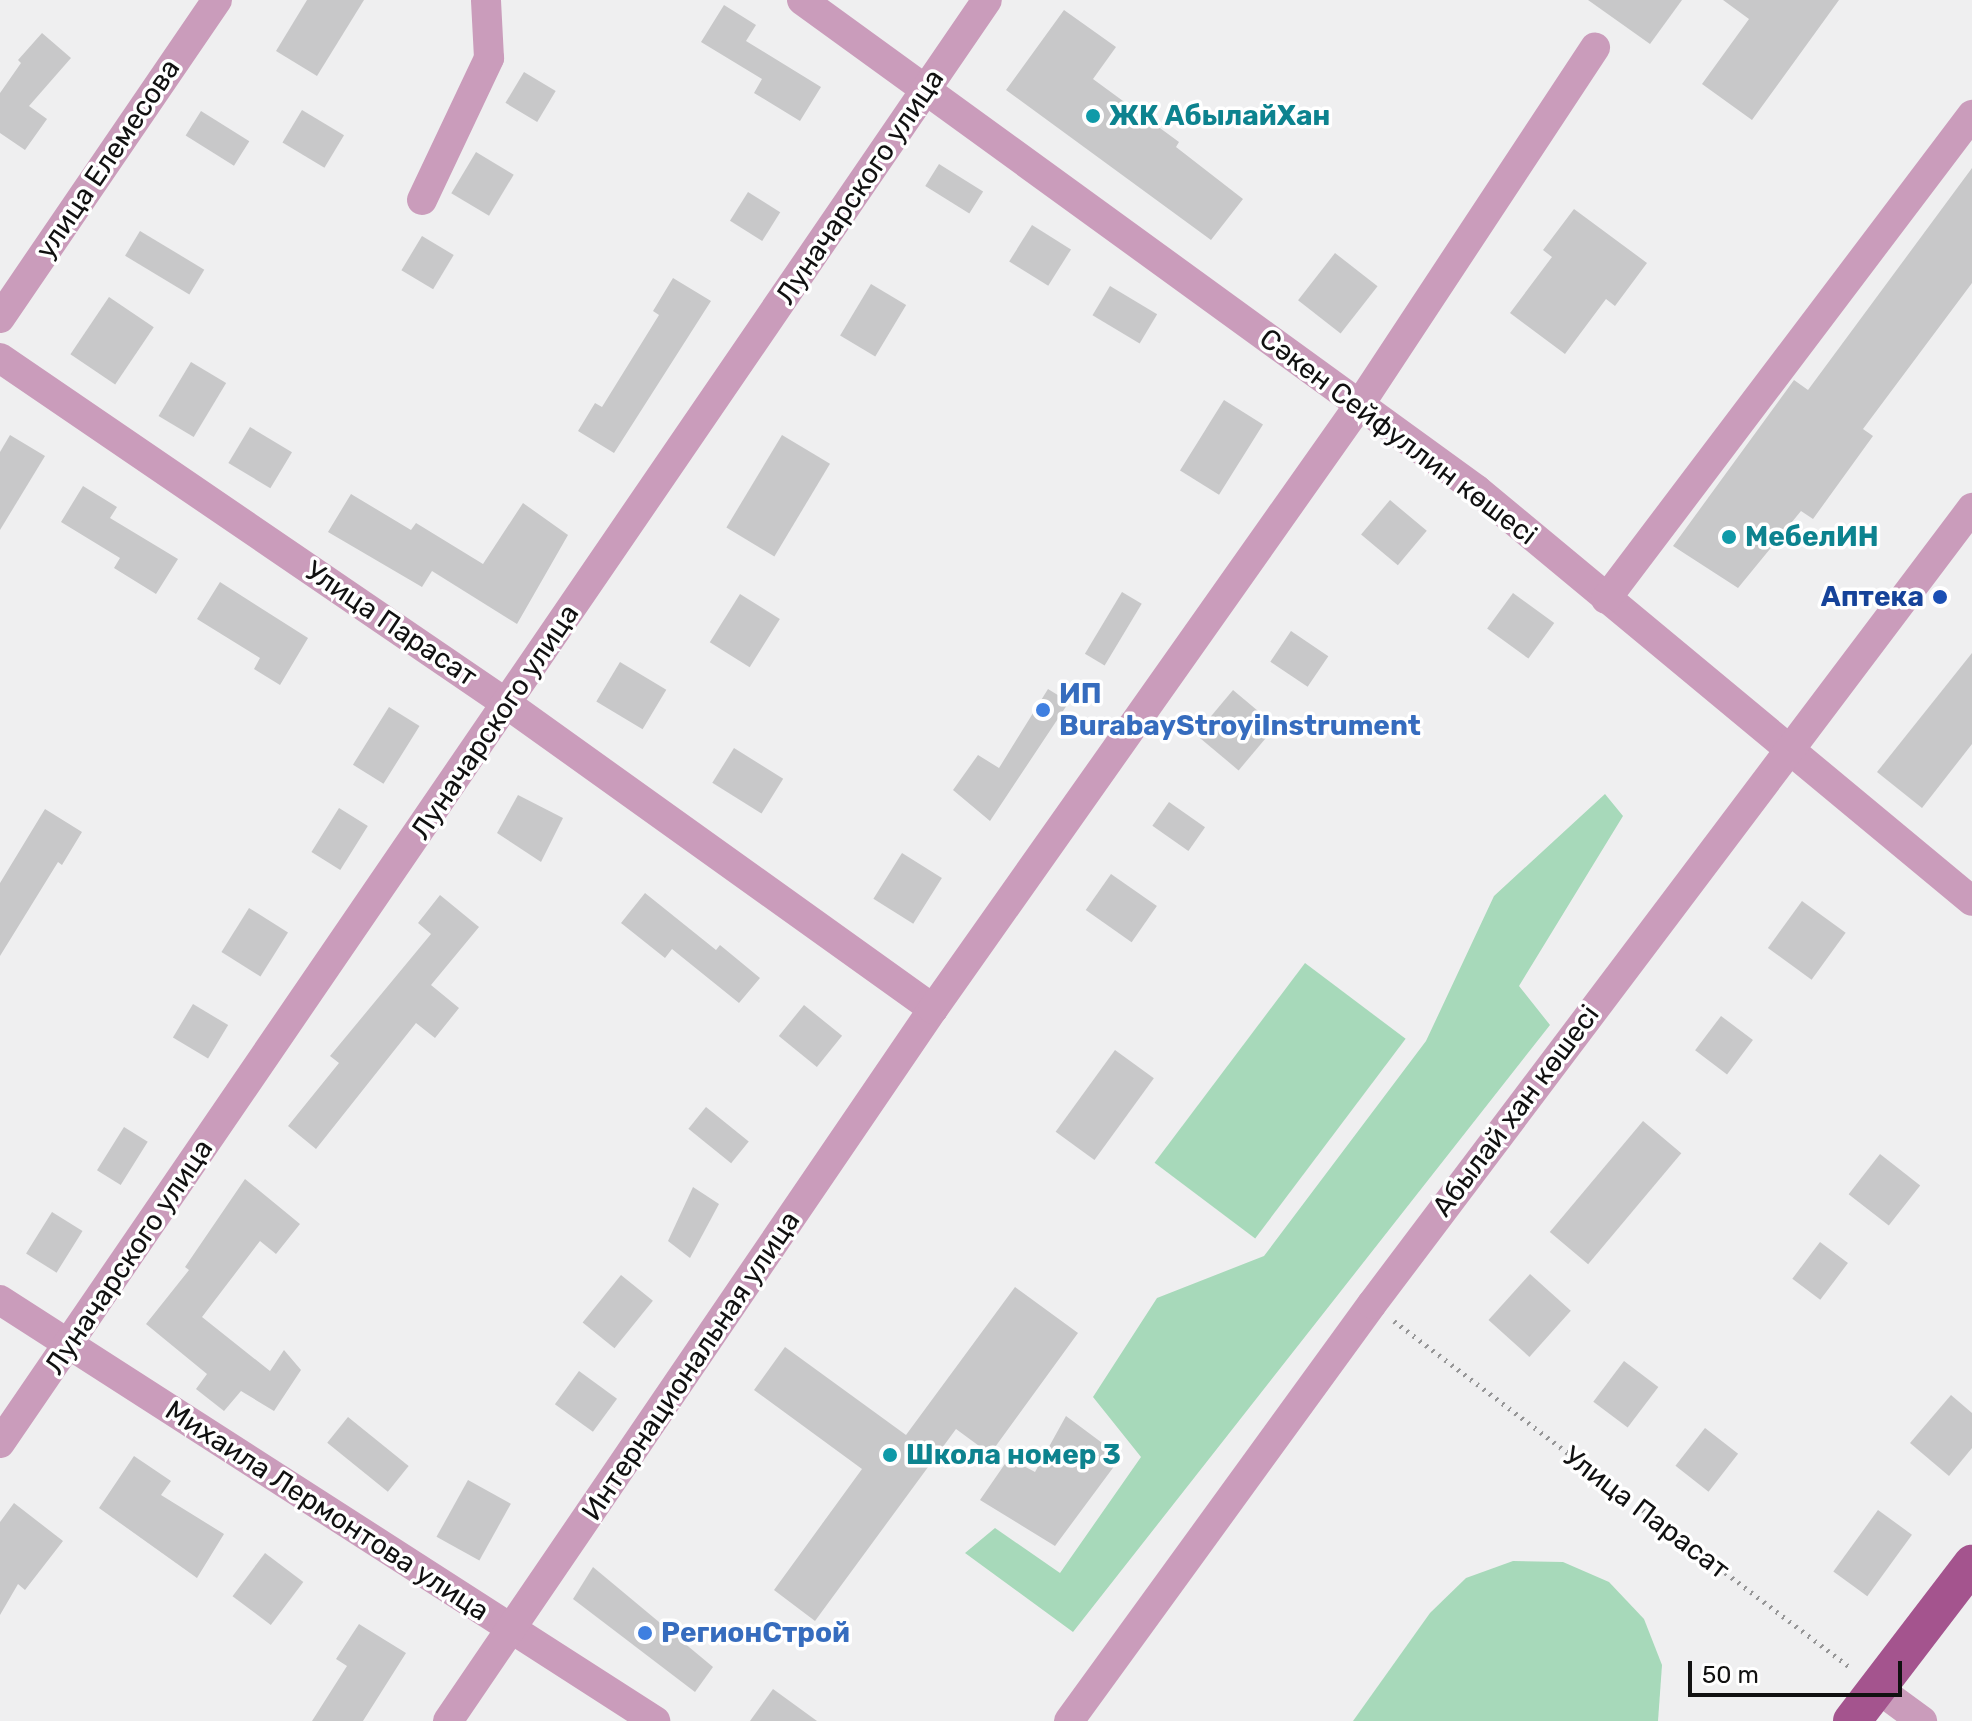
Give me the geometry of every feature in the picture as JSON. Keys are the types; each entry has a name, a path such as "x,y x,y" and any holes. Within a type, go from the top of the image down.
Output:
{"main road":[{"path":"1852,1721 1972,1564"}],"street":[{"name":"улица Елемесова","path":"0,318 217,0"},
{"path":"422,200 489,58 486,0"},
{"name":"Сәкен Сейфуллин көшесі","path":"802,0 924,92 1477,490 1786,752 1970,896"},
{"name":"Луначарского улица","path":"0,1443 987,0"},
{"name":"Интернациональная улица","path":"448,1721 933,1009 1360,404 1595,48"},
{"path":"1606,599 1972,115"},
{"name":"Улица Парасат","path":"0,358 507,704 933,1009"},
{"name":"Абылай хан көшесі","path":"1069,1721 1372,1304 1972,508"},
{"name":"Михаила Лермонтова улица","path":"0,1300 655,1721"},
{"path":"1877,1688 1922,1721"}],"path":[{"name":"Улица Парасат","path":"1372,1304 1877,1688"}],"green space":[{"path":"1605,794 1623,816 1519,986 1550,1025 1073,1632 965,1553 995,1528 1060,1573 1141,1457 1093,1397 1157,1298 1264,1256 1426,1041 1494,896"},
{"path":"1305,963 1406,1039 1255,1238 1155,1163"},
{"path":"1513,1561 1563,1562 1609,1582 1644,1619 1662,1665 1658,1721 1353,1721 1430,1613 1466,1578"}],"building":[{"path":"307,0 364,0 317,76 276,51"},
{"path":"1588,0 1682,0 1650,44"},
{"path":"1723,0 1839,0 1752,120 1702,84 1749,19"},
{"path":"724,5 756,25 746,41 821,87 800,121 754,93 762,79 701,42"},
{"name":"ЖК АбылайХан","path":"1064,10 1116,47 1093,79 1179,142 1176,147 1243,199 1211,240 1006,90"},
{"path":"42,33 71,58 29,106 47,119 25,150 0,133 0,93 21,63 18,60"},
{"path":"524,72 556,91 537,122 505,103"},
{"path":"302,110 344,135 324,168 282,143"},
{"path":"201,111 249,141 234,166 186,136"},
{"path":"476,152 514,175 489,216 451,193"},
{"path":"939,164 983,192 969,214 925,186"},
{"path":"1972,168 1972,283 1863,429 1873,436 1813,519 1801,511 1738,588 1673,546 1794,380 1808,390"},
{"path":"748,192 780,212 762,241 730,221"},
{"path":"1574,209 1647,263 1615,306 1606,299 1565,354 1510,313 1552,257 1543,250"},
{"path":"1032,225 1071,249 1048,286 1009,261"},
{"path":"140,231 204,270 189,294 125,256"},
{"path":"422,236 454,255 433,289 401,270"},
{"path":"1335,253 1378,286 1341,334 1298,300"},
{"path":"673,278 711,301 614,453 578,431 595,403 602,407 659,315 653,311"},
{"path":"871,284 906,305 875,357 840,335"},
{"path":"1110,286 1157,314 1140,343 1092,315"},
{"path":"109,297 154,327 115,384 70,354"},
{"path":"191,362 226,383 194,437 159,416"},
{"path":"1224,400 1263,424 1219,495 1180,470"},
{"path":"250,427 292,452 270,488 228,463"},
{"path":"10,435 45,456 0,530 0,452"},
{"path":"782,435 830,464 774,556 726,528"},
{"path":"83,486 117,507 110,518 178,559 156,594 114,568 120,558 61,522"},
{"path":"351,494 411,530 416,523 483,564 523,503 568,535 517,624 432,571 422,587 328,532"},
{"path":"1390,500 1427,531 1398,565 1361,534"},
{"path":"220,582 308,638 280,685 254,669 260,658 197,619"},
{"path":"1122,592 1142,604 1105,666 1085,654"},
{"path":"1513,593 1554,623 1528,659 1487,629"},
{"path":"740,594 780,619 750,667 710,642"},
{"path":"1291,631 1328,656 1308,687 1270,662"},
{"path":"1972,653 1972,744 1922,808 1877,772"},
{"path":"620,662 666,690 643,729 596,701"},
{"path":"1048,689 1069,702 990,821 953,790 978,755 999,768"},
{"path":"1233,690 1276,726 1239,770 1196,734"},
{"path":"389,707 420,726 383,784 353,765"},
{"path":"734,748 783,779 761,814 712,783"},
{"path":"518,795 563,818 541,862 497,833"},
{"path":"1169,802 1205,827 1188,851 1152,826"},
{"path":"339,808 368,826 340,870 311,852"},
{"path":"45,809 82,832 62,865 58,862 0,956 0,883"},
{"path":"902,853 942,878 913,924 873,899"},
{"path":"1111,874 1157,906 1132,942 1086,910"},
{"path":"645,893 716,950 720,945 760,978 739,1003 672,949 665,958 621,923"},
{"path":"440,895 479,927 431,985 459,1008 435,1038 416,1023 316,1149 288,1126 339,1063 330,1056 431,934 418,923"},
{"path":"1802,901 1846,933 1812,980 1768,948"},
{"path":"249,908 288,932 260,976 221,952"},
{"path":"193,1004 228,1025 208,1059 173,1037"},
{"path":"804,1005 842,1036 817,1067 779,1036"},
{"path":"1721,1016 1753,1040 1727,1074 1695,1050"},
{"path":"1115,1050 1154,1078 1094,1160 1056,1132"},
{"path":"706,1107 749,1142 731,1163 688,1129"},
{"path":"1643,1121 1681,1153 1588,1264 1550,1232"},
{"path":"124,1127 148,1142 121,1185 97,1170"},
{"path":"1880,1154 1920,1185 1889,1226 1849,1194"},
{"path":"245,1179 300,1224 276,1254 260,1241 202,1317 270,1371 284,1350 301,1370 274,1411 241,1391 224,1411 196,1389 207,1374 146,1324 189,1270 185,1267"},
{"path":"693,1187 719,1204 690,1258 668,1241"},
{"path":"52,1212 83,1231 57,1273 26,1254"},
{"path":"1820,1242 1848,1263 1820,1300 1792,1279"},
{"path":"1530,1274 1571,1311 1529,1357 1489,1320"},
{"path":"621,1275 653,1301 614,1348 583,1322"},
{"name":"Школа номер 3","path":"1015,1287 1078,1333 990,1454 956,1429 815,1621 774,1590 862,1469 754,1390 785,1347 906,1435"},
{"path":"1624,1361 1658,1387 1628,1428 1593,1402"},
{"path":"579,1371 617,1399 593,1432 555,1404"},
{"path":"1951,1395 1972,1413 1972,1448 1949,1476 1910,1443"},
{"path":"1066,1416 1121,1457 1055,1546 980,1500 1009,1458 1035,1472"},
{"path":"348,1417 409,1466 388,1492 327,1443"},
{"path":"1705,1428 1738,1454 1709,1492 1675,1466"},
{"path":"134,1456 171,1481 161,1495 224,1534 197,1578 99,1508"},
{"path":"468,1480 511,1504 479,1561 436,1537"},
{"path":"14,1503 63,1541 25,1590 18,1584 0,1615 0,1522"},
{"path":"1878,1510 1912,1535 1867,1596 1833,1571"},
{"path":"265,1553 303,1582 271,1625 233,1596"},
{"name":"РегионСтрой","path":"593,1567 713,1667 695,1692 573,1599"},
{"path":"359,1624 406,1653 363,1721 312,1721 347,1666 336,1659"},
{"path":"773,1689 817,1721 750,1721"}],"place":[{"name":"ЖК АбылайХан","path":"1093,116"},
{"name":"МебелИН","path":"1729,537"},
{"name":"Аптека","path":"1940,597"},
{"name":"ИП BurabayStroyiInstrument","path":"1043,710"},
{"name":"Школа номер 3","path":"890,1455"},
{"name":"РегионСтрой","path":"645,1633"}]}
